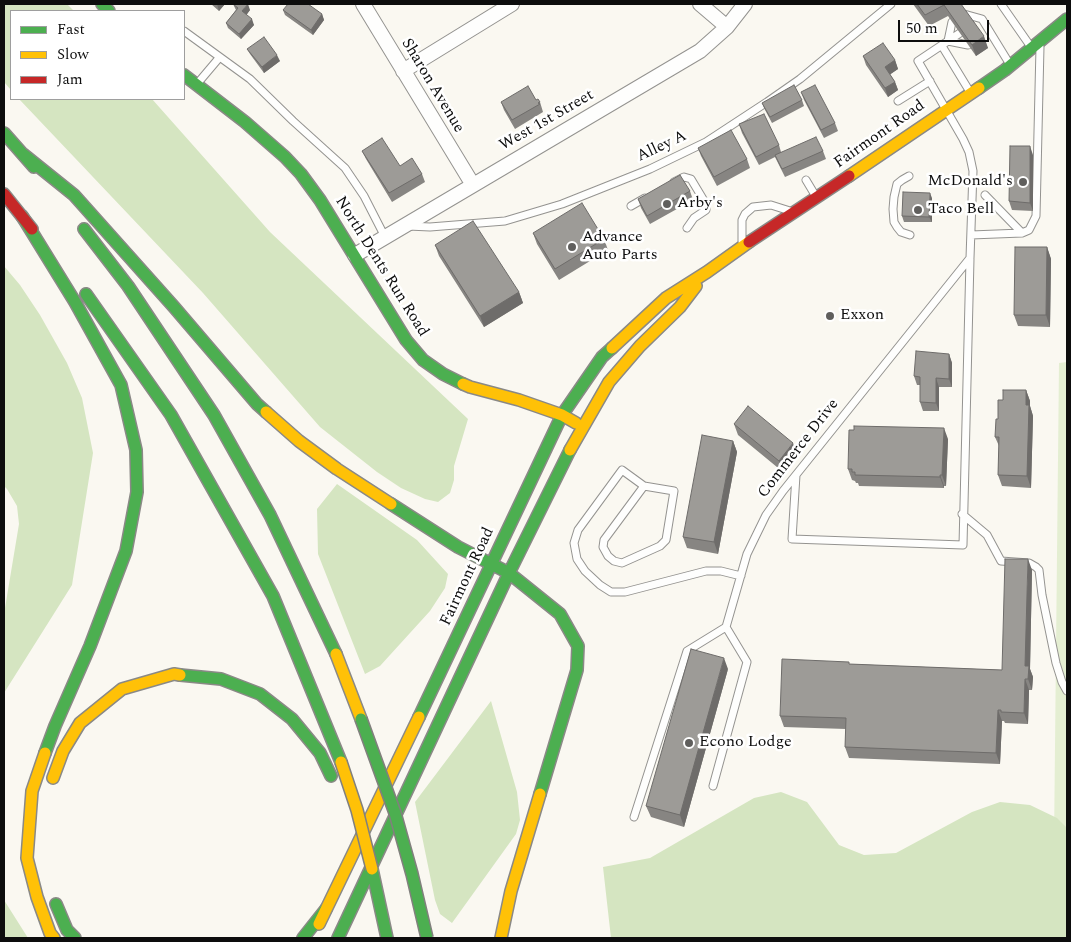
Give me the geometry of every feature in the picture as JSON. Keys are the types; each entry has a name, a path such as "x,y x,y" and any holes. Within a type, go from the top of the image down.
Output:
{"main road":[{"name":"Fairmont Road","path":"313,938 562,415 602,357 666,298 708,272 1011,65 1067,19"},
{"name":"North Dents Run Road","path":"185,76 245,122 285,156 301,174 355,255 406,340 423,360 443,374 470,387 519,400 562,415 582,427"},
{"path":"4,133 58,197"},
{"path":"23,154 74,195 258,404 299,441 337,469 458,547 509,573 560,614 578,646 577,670 511,892 501,938"},
{"path":"4,194 92,302 171,415 273,596 341,762 357,810 387,938"},
{"path":"22,216 75,302 120,385 136,450 137,492 126,551 90,646 55,726 32,791 27,858 37,896 50,933 54,938"},
{"path":"76,218 128,286 214,415 270,515 331,643 395,813 427,938"},
{"name":"Fairmont Road","path":"338,938 551,485 582,427 609,382 640,346 680,307 708,272"},
{"path":"50,787 64,751 80,723 122,689 174,674 221,679 260,694 292,719 320,753 332,780"},
{"path":"342,800 372,869"},
{"path":"52,894 67,930 75,938"},
{"path":"303,938 326,909"}],"street":[{"name":"Sharon Avenue","path":"363,4 473,185"},
{"path":"403,71 512,4"},
{"path":"700,4 727,27"},
{"name":"West 1st Street","path":"355,255 407,226 700,51 727,27 745,4"}],"lane":[{"name":"Alley A","path":"407,226 430,227 505,221 562,204 650,170 706,142 767,102 800,79 891,4"},
{"path":"971,235 1022,233 1029,230 1036,216 1038,122 1036,44 1001,4"},
{"path":"964,14 982,19 1011,65"},
{"path":"972,25 982,19"},
{"path":"981,28 982,19"},
{"path":"952,22 945,44 970,93"},
{"path":"185,32 250,79 345,168 364,196 385,237"},
{"path":"796,475 792,540 963,544 962,514 973,171 963,138 918,62 960,33"},
{"path":"945,44 968,45"},
{"path":"196,85 219,58"},
{"path":"898,101 930,81"},
{"path":"910,176 897,184 893,210 894,222 897,227 901,232 910,235"},
{"path":"669,185 684,177 691,179 706,204 706,210 694,218 687,228"},
{"path":"806,180 817,198"},
{"path":"631,206 654,193"},
{"path":"985,195 1022,233"},
{"path":"742,247 742,220 753,207 771,205 795,213"},
{"name":"Commerce Drive","path":"726,627 747,554 766,515 970,258"},
{"path":"644,486 604,540 604,547 608,556 614,561 622,563 660,546 666,540 674,491 644,486 622,470 578,530 574,543 577,559 585,571 600,585 612,592 625,592 706,571 721,571 741,576"},
{"path":"962,514 987,535 1001,561 1029,563 1036,566 1039,570 1042,595 1056,663 1067,691"},
{"path":"634,817 687,652 726,627 747,662 713,786"}],"green space":[{"path":"4,4 67,4 73,10 10,10 10,89 4,82"},
{"path":"20,100 153,100 270,232 468,419 454,466 454,480 450,493 438,502 425,499 401,488 377,472 320,427 203,293"},
{"path":"4,266 20,285 40,315 67,363 82,398 93,453 72,585 4,693 4,614 19,524 17,506 4,486"},
{"path":"1067,362 1067,938 1053,938 1059,363"},
{"path":"337,484 417,540 448,574 445,588 430,611 380,666 365,674 318,554 317,509"},
{"path":"491,701 517,792 520,820 516,834 452,923 440,914 435,900 415,802"},
{"path":"781,792 807,802 839,845 864,855 896,853 972,812 1000,802 1030,805 1057,818 1067,828 1067,938 611,938 603,867 650,858 754,798"},
{"path":"4,900 28,938 4,938"}],"building":[{"path":"233,4 248,4 242,11 252,19 239,34 226,23 238,8"},
{"path":"288,4 308,4 322,14 311,30 283,10"},
{"path":"917,4 961,4 984,36 972,45 944,5 925,15"},
{"path":"264,37 277,55 262,67 247,49"},
{"path":"883,43 895,60 885,67 895,82 885,88 863,56"},
{"path":"794,85 802,100 770,117 762,103"},
{"path":"815,85 835,123 821,130 801,92"},
{"path":"528,86 540,104 512,120 501,102"},
{"path":"764,114 779,145 756,157 739,124"},
{"path":"731,130 747,159 714,177 698,148"},
{"path":"816,137 823,151 782,169 775,155"},
{"path":"382,138 400,166 412,158 422,174 389,193 362,151"},
{"name":"McDonald's","path":"1010,146 1030,146 1030,203 1009,201"},
{"path":"680,175 690,191 647,216 638,199"},
{"name":"Taco Bell","path":"903,192 930,193 929,217 902,216"},
{"name":"Advance Auto Parts","path":"582,203 604,239 555,269 533,233"},
{"path":"473,221 519,292 480,316 435,245"},
{"path":"1015,247 1047,247 1046,315 1014,315"},
{"path":"916,351 949,354 949,379 936,378 936,403 920,402 920,377 914,376"},
{"path":"1003,390 1026,390 1026,405 1029,405 1027,476 998,475 999,437 995,437 996,419 998,419 998,400 1003,400"},
{"path":"748,406 793,443 779,461 734,424"},
{"path":"854,426 944,428 942,475 940,477 855,475 852,469 848,469 849,430 854,430"},
{"path":"702,435 733,441 714,542 683,537"},
{"path":"1005,559 1028,559 1025,666 1029,666 1028,679 1025,679 1024,713 1001,712 1001,710 998,710 996,753 845,747 846,718 780,716 782,659 849,662 849,664 1002,670"},
{"name":"Econo Lodge","path":"691,649 724,658 680,815 646,806"}],"traffic: fast":[{"path":"102,4 108,10"},
{"path":"979,88 1005,70 1067,19"},
{"path":"185,76 245,122 285,157 301,174 320,200 406,340 423,360 443,374 463,384"},
{"path":"4,133 34,167"},
{"path":"23,154 74,195 266,412"},
{"path":"22,216 75,302 121,385 136,450 137,492 126,551 90,646 45,753"},
{"path":"84,229 128,286 214,415 270,515 336,654"},
{"path":"86,294 171,415 273,596 341,762"},
{"path":"419,717 562,415 602,357 612,348"},
{"path":"338,938 509,573 570,450"},
{"path":"391,504 458,547 509,573 560,614 578,646 577,670 540,794"},
{"path":"180,675 221,679 260,694 292,719 320,753 331,776"},
{"path":"361,719 395,813 427,938"},
{"path":"372,869 387,938"},
{"path":"56,904 67,930 75,938"},
{"path":"303,938 326,909"}],"traffic: slow":[{"path":"849,176 979,88"},
{"path":"612,348 666,298 749,242"},
{"path":"570,450 609,382 640,346 680,307 696,286"},
{"path":"463,384 519,400 562,415 576,423"},
{"path":"266,412 299,441 337,469 391,504"},
{"path":"336,654 361,719"},
{"path":"53,778 63,751 80,723 122,689 174,674 180,675"},
{"path":"319,924 419,717"},
{"path":"45,753 32,791 27,858 37,897 50,933 54,938"},
{"path":"341,762 357,810 372,869"},
{"path":"501,938 511,891 540,794"}],"traffic: jam":[{"path":"749,242 849,176"},
{"path":"4,194 32,229"}],"place":[{"name":"McDonald's","path":"1023,182"},
{"name":"Arby's","path":"667,204"},
{"name":"Taco Bell","path":"918,210"},
{"name":"Advance Auto Parts","path":"572,247"},
{"name":"Exxon","path":"830,316"},
{"name":"Econo Lodge","path":"689,743"}]}
